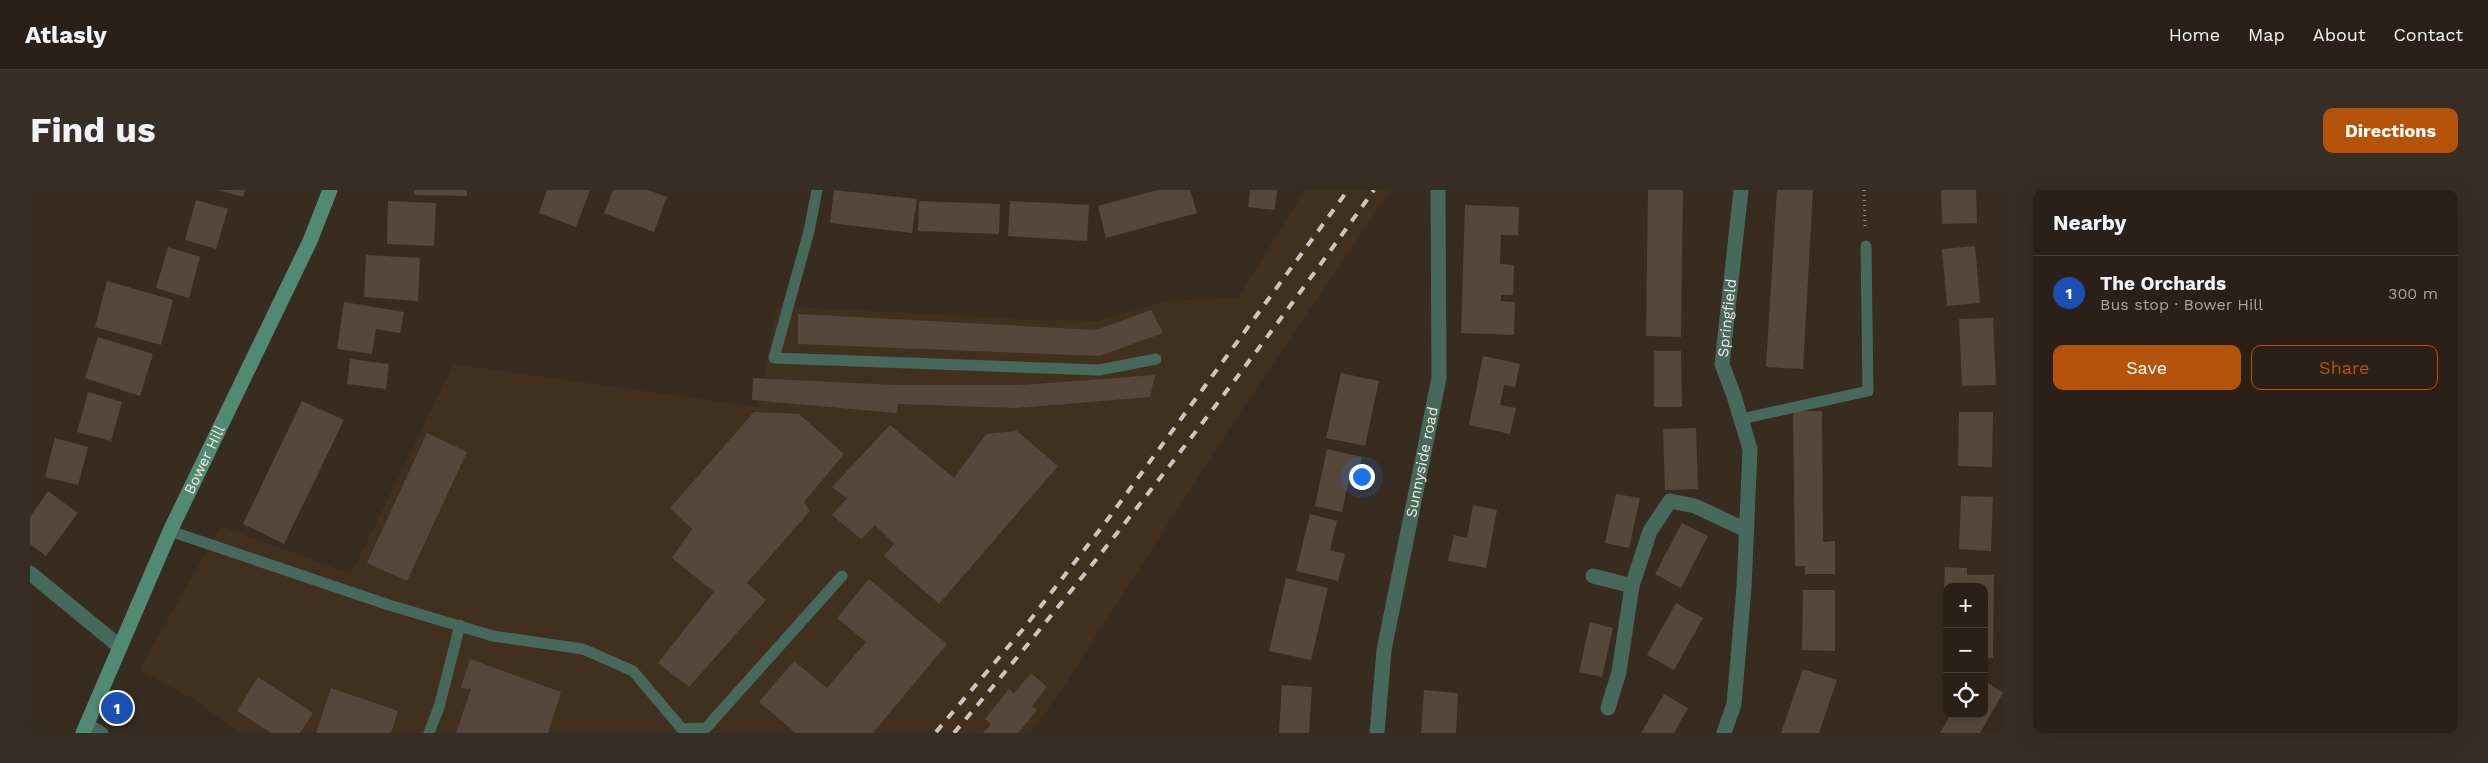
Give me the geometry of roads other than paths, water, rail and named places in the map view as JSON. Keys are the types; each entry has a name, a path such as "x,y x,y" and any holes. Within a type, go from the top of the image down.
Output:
{"street":[{"name":"Bower Hill","path":"85,728 170,531 310,241 330,190"},
{"name":"Sunnyside road","path":"1377,733 1384,650 1439,378 1438,190"},
{"name":"Springfield","path":"1724,733 1734,704 1750,449 1722,364 1741,190"},
{"path":"1608,708 1619,672 1632,586 1650,531 1670,502 1695,506 1746,530"},
{"path":"30,573 119,646"},
{"path":"1593,576 1632,586"}],"lane":[{"path":"817,190 809,231 774,358 1099,370 1156,359"},
{"path":"1741,419 1868,391 1866,246"},
{"path":"170,531 389,605 493,636 583,650 633,671 682,729 706,728 842,576"},
{"path":"429,733 439,707 460,625"},
{"path":"85,728 102,733"}],"railway":[{"path":"936,732 1024,628 1108,519 1348,190"},
{"path":"954,733 1063,601 1170,466 1374,190"}],"place":[{"name":"The Orchards","path":"117,708"}]}
